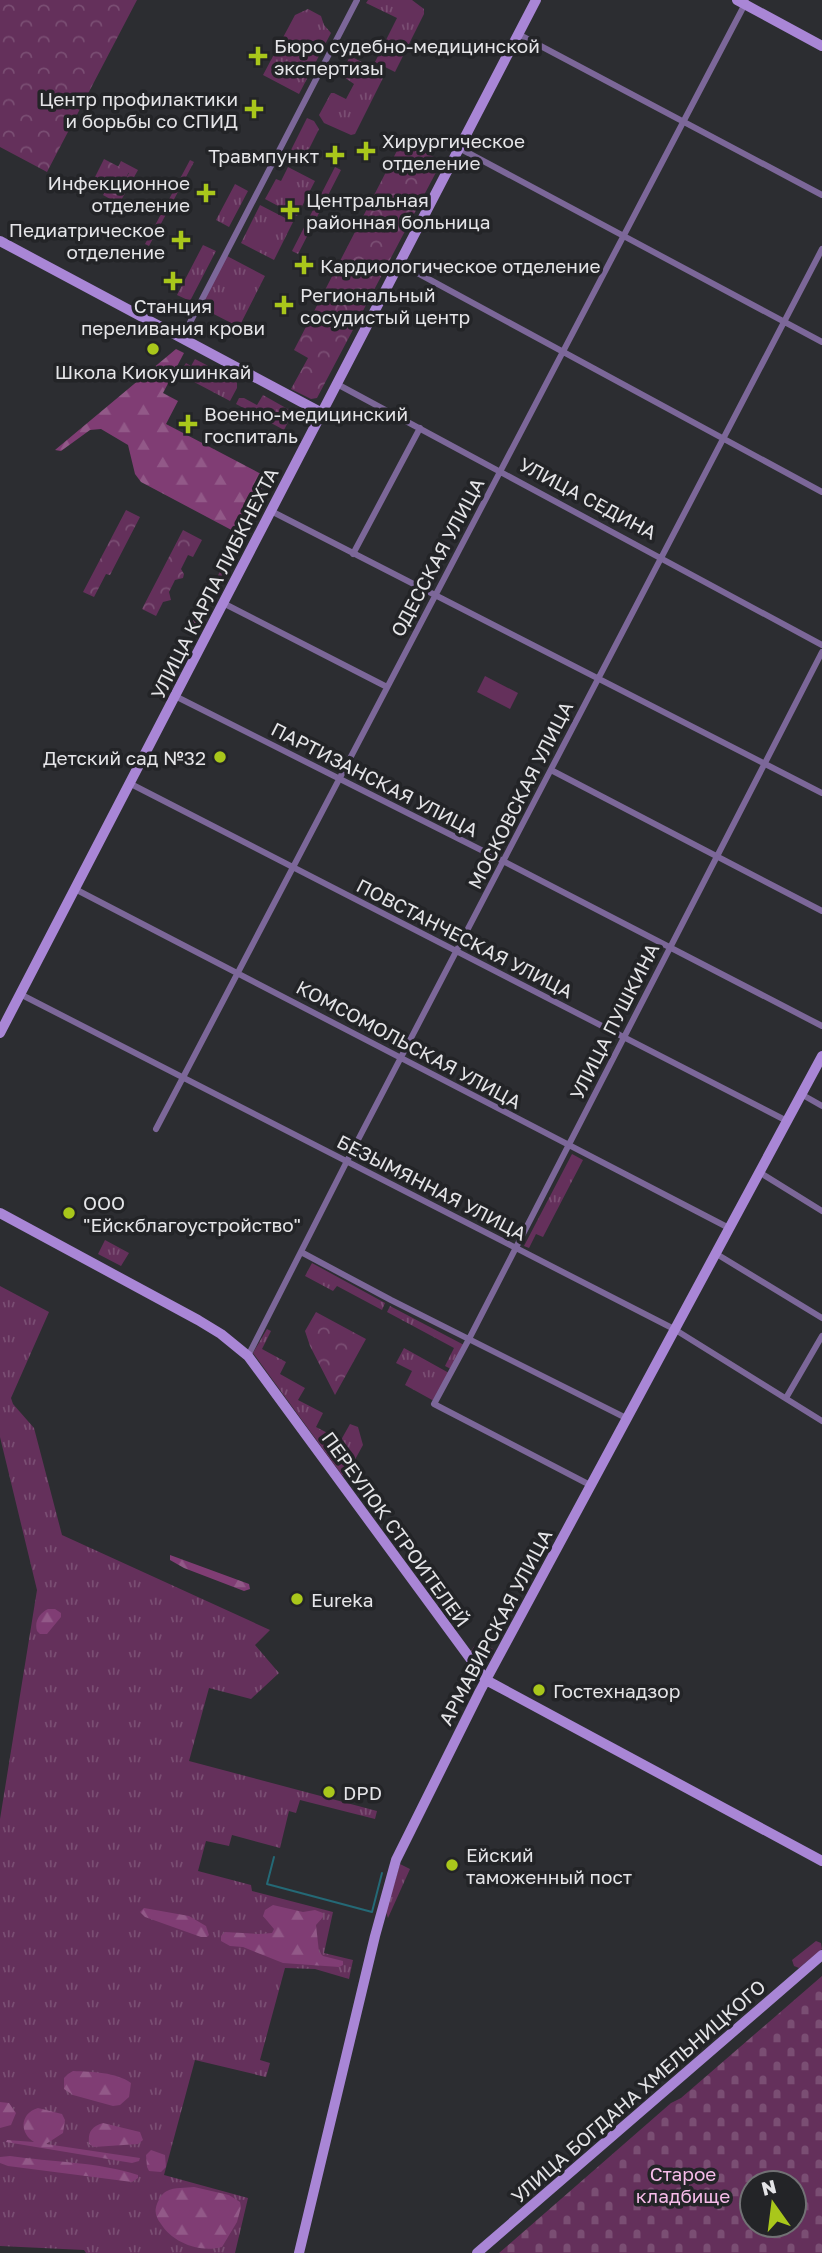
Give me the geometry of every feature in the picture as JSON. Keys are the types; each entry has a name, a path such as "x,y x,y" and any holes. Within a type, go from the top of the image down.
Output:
{"street":[{"path":"182,338 357,0"},
{"name":"УЛИЦА КАРЛА ЛИБКНЕХТА","path":"0,1033 536,0"},
{"path":"742,1 822,46"},
{"name":"ОДЕССКАЯ УЛИЦА","path":"156,1129 684,120 742,1"},
{"path":"518,34 822,195"},
{"path":"459,148 822,342"},
{"path":"0,241 322,413"},
{"name":"МОСКОВСКАЯ УЛИЦА","path":"248,1356 822,249"},
{"path":"399,263 822,492"},
{"name":"УЛИЦА СЕДИНА","path":"337,384 822,645"},
{"path":"353,554 420,428"},
{"path":"271,511 822,793"},
{"path":"223,603 387,687"},
{"name":"УЛИЦА ПУШКИНА","path":"590,1485 434,1404 822,652"},
{"name":"ПАРТИЗАНСКАЯ УЛИЦА","path":"175,696 822,1026"},
{"path":"551,770 822,911"},
{"name":"ПОВСТАНЧЕСКАЯ УЛИЦА","path":"130,783 787,1121"},
{"name":"КОМСОМОЛЬСКАЯ УЛИЦА","path":"75,889 729,1228"},
{"name":"БЕЗЫМЯННАЯ УЛИЦА","path":"20,994 674,1329 822,1421"},
{"name":"АРМАВИРСКАЯ УЛИЦА","path":"299,2253 393,1870 408,1833 486,1680 822,1056"},
{"path":"801,1094 822,1107"},
{"path":"759,1172 822,1211"},
{"name":"ПЕРЕУЛОК СТРОИТЕЛЕЙ","path":"0,1213 198,1320 248,1356 486,1680 822,1861"},
{"path":"301,1252 626,1418"},
{"path":"715,1253 822,1318"},
{"path":"786,1398 822,1336"},
{"name":"УЛИЦА БОГДАНА ХМЕЛЬНИЦКОГО","path":"477,2253 822,1955"}],"green space":[{"path":"0,0 137,0 47,172 0,147"},
{"path":"368,0 412,0 424,9 395,72 375,62 397,18 366,3"},
{"path":"308,9 321,16 331,33 299,94 263,75 295,15"},
{"path":"350,56 385,74 355,134 351,135 324,123 319,115 331,93 346,99 354,84 341,75"},
{"path":"307,118 314,121 319,129 301,165 287,158"},
{"path":"402,141 442,161 317,398 311,399 291,389 308,358 294,350"},
{"path":"104,159 129,172 116,196 92,183"},
{"path":"190,160 194,162 149,246 145,244"},
{"path":"121,161 138,170 119,204 103,195 106,190 116,195 129,173 118,167"},
{"path":"288,167 315,181 297,216 265,199 276,179 281,181"},
{"path":"335,167 341,170 298,254 292,251"},
{"path":"235,184 248,191 229,227 216,220"},
{"path":"260,205 293,222 274,260 241,243"},
{"path":"203,245 216,251 190,301 177,295"},
{"path":"227,256 265,276 239,327 200,307"},
{"path":"176,349 184,353 163,393 178,401 166,424 261,474 263,486 239,534 141,482 135,474 128,445 101,429 90,430 61,451 55,450"},
{"path":"195,359 237,381 237,388 230,401 179,374 186,363 191,366"},
{"path":"263,395 293,412 284,430 236,404 239,398 244,398 257,405"},
{"path":"126,510 140,517 110,575 106,574 94,597 83,592"},
{"path":"183,530 202,540 193,557 188,555 181,569 183,578 175,580 169,592 171,600 163,602 156,616 142,609"},
{"path":"227,555 232,558 195,629 190,626 203,602 206,603"},
{"path":"485,676 518,693 510,709 477,692"},
{"path":"572,1154 583,1160 543,1237 536,1234 529,1248 524,1246"},
{"path":"105,1240 129,1253 121,1266 98,1254"},
{"path":"312,1263 385,1303 382,1310 337,1286 333,1291 305,1276"},
{"path":"0,1286 49,1312 11,1398 34,1428 62,1535 270,1630 255,1645 279,1673 251,1699 209,1688 189,1761 377,1811 375,1819 300,1800 296,1813 289,1811 280,1848 232,1835 229,1846 206,1841 198,1871 251,1885 252,1891 333,1912 324,1953 353,1960 349,1979 315,1969 285,1968 260,2060 270,2063 266,2077 195,2060 164,2175 248,2198 235,2253 86,2253 84,2250 0,2246 0,1819 37,1590 0,1437"},
{"path":"390,1306 464,1345 451,1369 445,1366 454,1348 387,1312"},
{"path":"316,1312 366,1339 335,1395 305,1331"},
{"path":"267,1329 271,1331 262,1349 286,1362 280,1374 305,1388 298,1400 323,1413 316,1427 341,1440 350,1424 358,1427 363,1445 346,1476 342,1475 253,1353"},
{"path":"404,1348 449,1373 434,1401 405,1385 412,1371 396,1363"},
{"path":"170,1555 249,1584 250,1589 244,1591 184,1568 170,1560"},
{"path":"48,1609 55,1609 61,1613 61,1617 47,1634 40,1634 36,1627 37,1621"},
{"path":"482,1643 493,1649 493,1654 489,1661 480,1664 471,1651 475,1645"},
{"path":"400,1864 410,1869 388,1918 386,1912"},
{"path":"273,1905 303,1912 315,1910 323,1913 316,1925 319,1952 323,1956 343,1961 343,1965 339,1967 283,1963 221,1941 225,1932 272,1933 274,1929 263,1916 265,1910"},
{"path":"144,1908 189,1916 206,1926 209,1935 201,1937 145,1917 140,1912"},
{"path":"816,1941 821,1943 822,1949 799,1968 794,1966 792,1960"},
{"name":"Старое кладбище","path":"822,1976 822,2253 499,2253 671,2103 681,2098"},
{"path":"73,2071 104,2073 125,2079 131,2083 129,2097 120,2105 113,2106 73,2095 64,2089 64,2078"},
{"path":"0,2102 9,2103 16,2113 11,2125 0,2128"},
{"path":"38,2108 62,2114 65,2120 63,2133 46,2144 140,2158 139,2161 132,2163 6,2142 34,2142 26,2134 24,2124 28,2114"},
{"path":"103,2123 140,2132 143,2140 138,2144 94,2147 89,2144 90,2133 93,2128"},
{"path":"151,2150 165,2155 166,2167 161,2172 149,2171 147,2167 146,2155"},
{"path":"0,2157 108,2167 138,2175 138,2178 132,2182 0,2163"},
{"path":"194,2187 229,2195 240,2202 237,2222 222,2247 205,2249 188,2245 166,2231 157,2217 156,2207 164,2193 173,2189"}],"waterway":[{"path":"274,1857 267,1884 372,1912 382,1873"}],"place":[{"name":"Бюро судебно-медицинской экспертизы","path":"258,56"},
{"name":"Центр профилактики и борьбы со СПИД","path":"254,109"},
{"name":"Хирургическое отделение","path":"366,151"},
{"name":"Травмпункт","path":"335,155"},
{"name":"Инфекционное отделение","path":"206,193"},
{"name":"Центральная районная больница","path":"290,210"},
{"name":"Педиатрическое отделение","path":"181,240"},
{"name":"Кардиологическое отделение","path":"304,265"},
{"name":"Станция переливания крови","path":"173,281"},
{"name":"Региональный сосудистый центр","path":"284,305"},
{"name":"Школа Киокушинкай","path":"153,349"},
{"name":"Военно-медицинский госпиталь","path":"188,424"},
{"name":"Детский сад №32","path":"220,757"},
{"name":"ООО \"Ейскблагоустройство\"","path":"69,1213"},
{"name":"Eureka","path":"297,1599"},
{"name":"Гостехнадзор","path":"539,1690"},
{"name":"DPD","path":"329,1792"},
{"name":"Ейский таможенный пост","path":"452,1865"}]}
